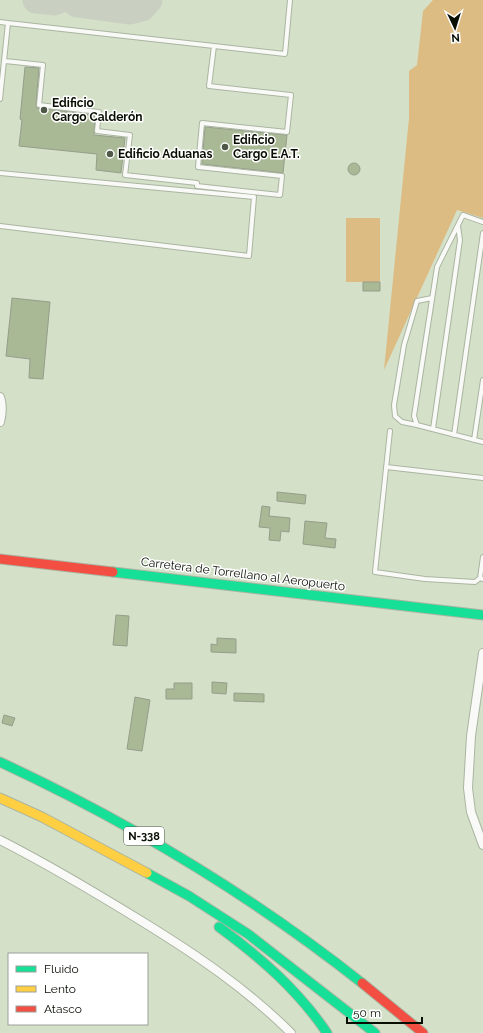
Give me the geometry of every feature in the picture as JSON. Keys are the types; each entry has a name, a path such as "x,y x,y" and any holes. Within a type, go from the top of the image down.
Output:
{"main road":[{"name":"Carretera de Torrellano al Aeropuerto","path":"0,559 483,615"},
{"name":"N-338","path":"0,762 77,799 195,866 281,922 325,954 368,987 423,1033"},
{"name":"N-338","path":"0,798 42,817 189,896 248,934 375,1033"},
{"path":"132,866 153,886 178,900"},
{"path":"196,912 240,942 268,965 301,999 326,1033"}],"street":[{"path":"0,397 2,402 2,413 0,422"},
{"path":"483,653 471,736 468,788 471,812 483,846"},
{"path":"0,840 105,898 180,945 274,1016 291,1033"}],"lane":[{"path":"0,22 285,54 290,0"},
{"path":"0,99 8,23"},
{"path":"5,61 43,65 39,106 99,112 97,131 130,135 125,175 197,183 197,186 280,195 282,176 198,167 202,123 287,132 291,95 209,86 214,46"},
{"path":"0,173 254,197 249,256 0,226"},
{"path":"417,425 414,416 437,268 463,215 483,222"},
{"path":"433,429 460,240 458,225"},
{"path":"454,435 483,233"},
{"path":"432,298 417,301 404,345 394,405 395,416 402,422 483,442"},
{"path":"474,440 483,380"},
{"path":"390,431 375,572 425,579 475,582 482,579 483,557"},
{"path":"386,467 483,478"}],"shaded area":[{"path":"433,0 483,0 483,218 457,210 384,370 409,118 409,71 417,65 423,11"},
{"path":"346,218 380,218 380,282 346,282"}],"building":[{"name":"Edificio Cargo Calderón","path":"25,67 39,68 37,108 95,115 94,135 125,138 121,173 96,170 97,154 19,146"},
{"path":"205,127 287,135 283,173 202,164"},
{"path":"352,163 356,163 360,169 356,175 352,175 348,171 348,167"},
{"path":"363,282 380,282 380,291 363,291"},
{"path":"12,298 50,302 43,379 29,378 30,359 6,356"},
{"path":"277,492 306,495 305,504 277,501"},
{"path":"262,506 270,507 269,516 290,518 289,532 281,531 280,541 269,540 270,528 259,527"},
{"path":"305,521 327,523 325,538 336,539 335,548 303,544"},
{"path":"116,615 129,616 127,646 113,645"},
{"path":"217,638 236,639 236,653 211,652 211,644 217,645"},
{"path":"212,682 227,683 226,694 212,693"},
{"path":"174,683 192,683 192,699 166,699 166,689 174,689"},
{"path":"234,693 264,694 264,702 234,701"},
{"path":"135,697 150,700 142,751 127,749"},
{"path":"4,715 15,718 12,726 2,723"}],"taxiway":[{"path":"36,0 55,2 59,0"},
{"path":"72,0 77,4 130,11 142,8 149,0"}],"traffic: fast":[{"path":"113,572 483,615"},
{"path":"0,762 95,809 188,862 277,920 362,983"},
{"path":"147,873 189,896 248,934 375,1033"},
{"path":"219,927 264,962 278,975 316,1017 327,1033"}],"traffic: slow":[{"path":"0,798 42,817 147,873"}],"traffic: jam":[{"path":"0,559 113,572"},
{"path":"362,983 423,1033"}],"place":[{"name":"Edificio Cargo Calderón","path":"44,110"},
{"name":"Edificio Cargo E.A.T.","path":"225,147"},
{"name":"Edificio Aduanas","path":"110,154"}]}
